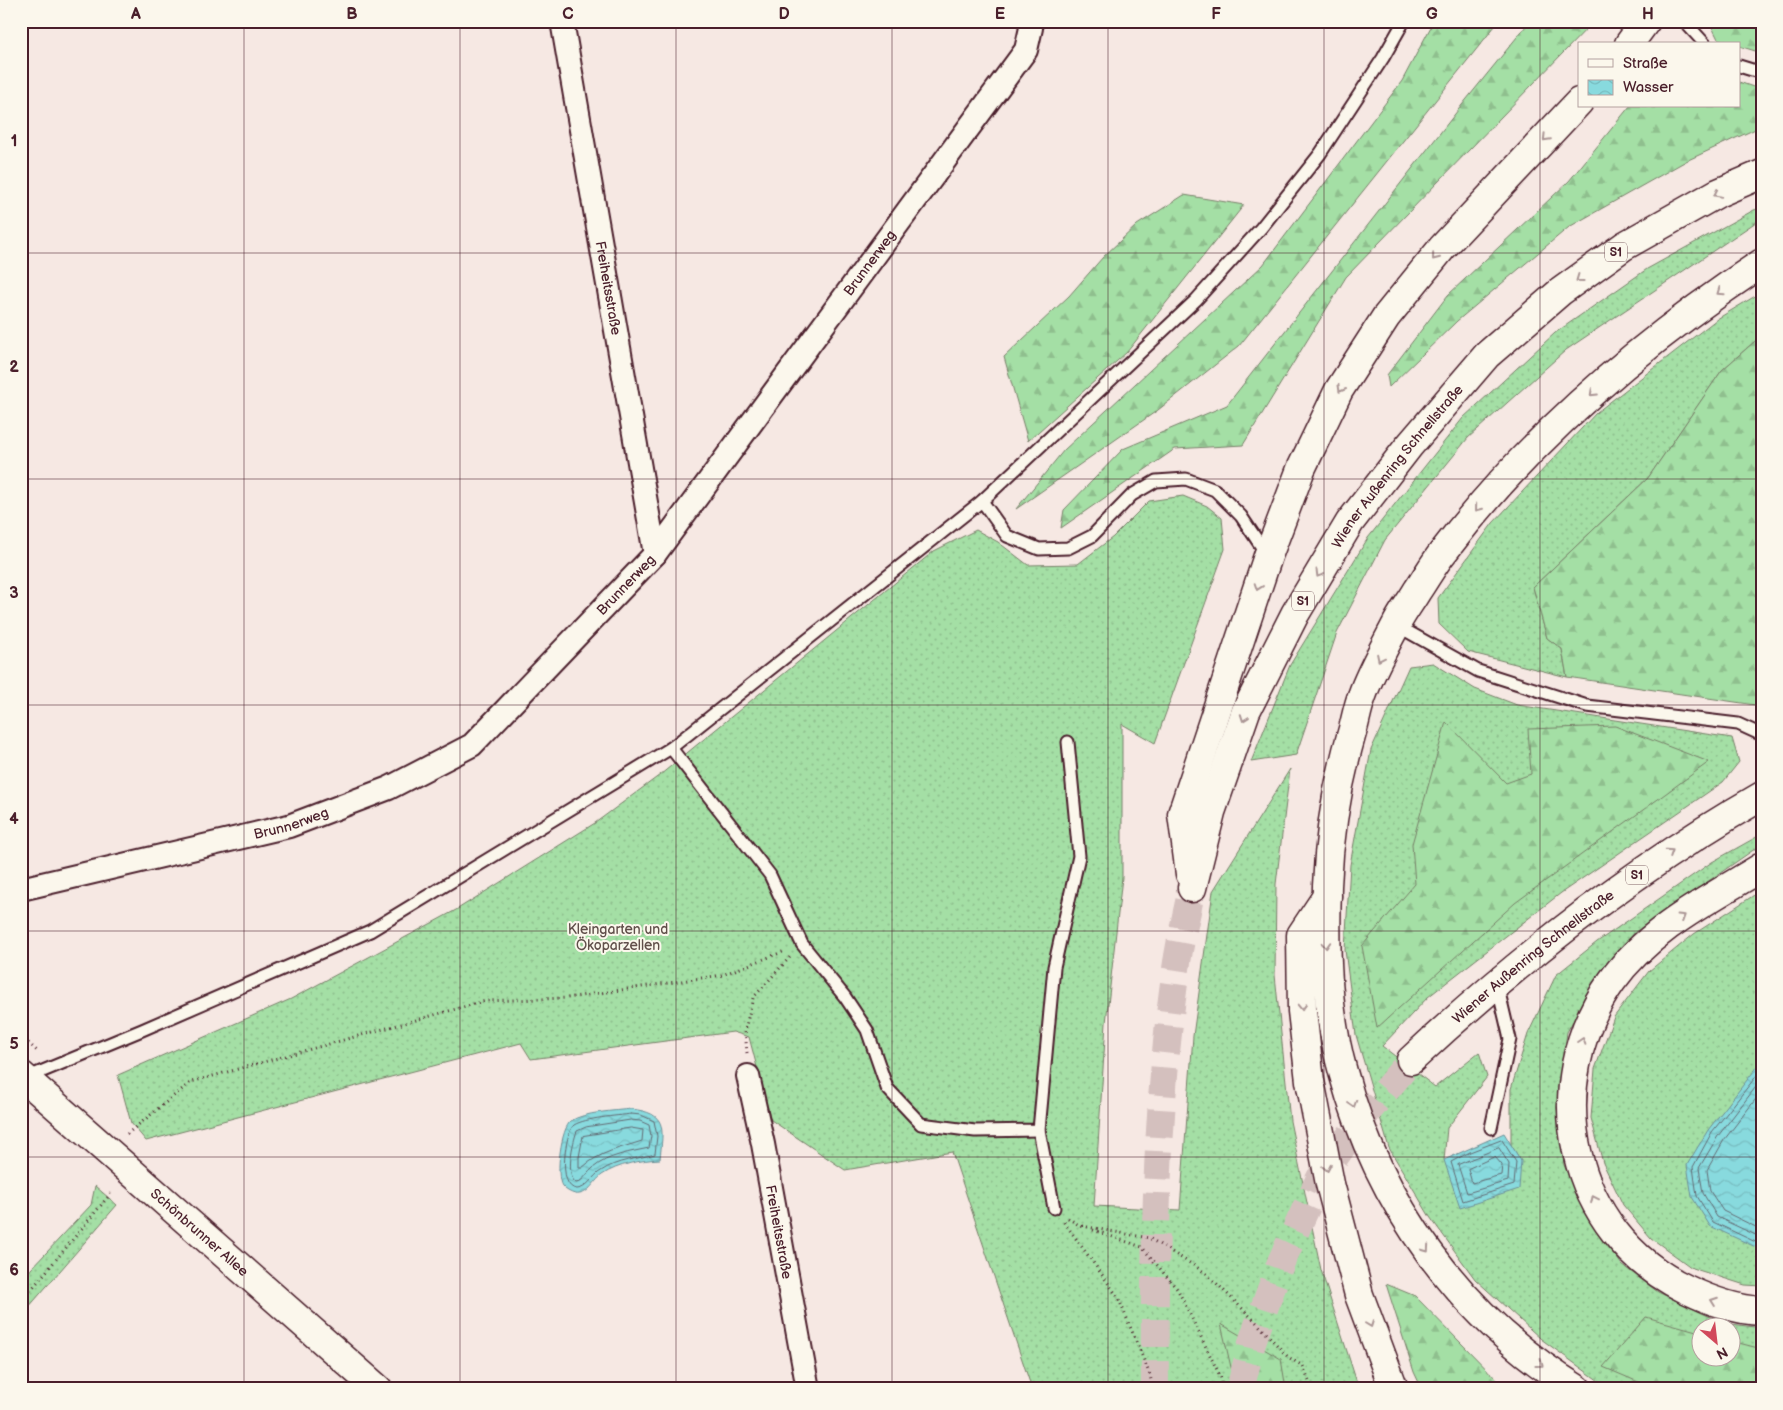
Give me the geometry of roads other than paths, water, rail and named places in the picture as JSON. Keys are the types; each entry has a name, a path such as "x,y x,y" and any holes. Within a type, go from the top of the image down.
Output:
{"main road":[{"path":"1630,42 1646,21"},
{"path":"1268,556 1301,469 1339,390 1386,317 1442,248 1578,103"},
{"name":"Wiener Außenring Schnellstraße","path":"1268,556 1182,814 1192,888 1211,812 1246,711 1295,614 1350,522 1409,446 1487,355 1560,292 1624,246 1718,193 1762,174"},
{"path":"1577,1389 1526,1354 1489,1321 1456,1286 1428,1252 1402,1212 1379,1169 1359,1122 1342,1070 1330,1005 1325,937 1328,848 1342,766 1362,695 1396,625 1442,553 1489,495 1540,441 1606,381 1680,321 1762,263"},
{"name":"Wiener Außenring Schnellstraße","path":"1411,1060 1496,983 1608,896 1667,854 1762,796"},
{"path":"1762,867 1675,921 1625,965 1612,980 1592,1014 1577,1056 1572,1095 1575,1139 1584,1176 1600,1212 1624,1244 1647,1266 1674,1284 1715,1302 1735,1308 1762,1312"},
{"path":"1327,896 1301,935 1302,1011 1310,1081 1330,1184 1359,1295 1394,1389"},
{"name":"Schönbrunner Allee","path":"23,1077 378,1389"}],"street":[{"name":"Freiheitsstraße","path":"562,21 655,554"},
{"name":"Brunnerweg","path":"21,889 289,826 389,788 458,754 472,745 655,554 1026,50 1031,28 1030,21"},
{"name":"Freiheitsstraße","path":"748,1076 763,1144 808,1389"}],"lane":[{"path":"23,1077 142,1030 370,931 671,748 982,501 1196,300 1260,228 1320,154 1383,58 1404,21"},
{"path":"1684,21 1703,42"},
{"path":"1740,66 1762,73"},
{"path":"982,501 1007,536 1039,549 1068,548 1092,536 1132,495 1156,481 1186,478 1215,490 1241,516 1268,556"},
{"path":"1396,625 1478,671 1587,706 1738,724 1762,735"},
{"path":"1054,1208 1039,1130 1054,967 1079,856 1068,742"},
{"path":"671,748 770,875 802,944 845,997 867,1030 887,1088 921,1124 975,1131 1039,1130"},
{"path":"1491,1128 1510,1039 1496,983"}],"water":[{"path":"1762,1064 1762,1250 1710,1226 1692,1197 1687,1165 1708,1130 1758,1066"},
{"path":"631,1109 652,1114 657,1118 662,1131 660,1159 623,1165 608,1171 590,1188 580,1194 575,1194 565,1189 560,1180 559,1162 567,1125 577,1118 591,1114"},
{"path":"1504,1133 1521,1161 1519,1189 1460,1208 1444,1160"}],"tunnel":[{"path":"1155,1389 1156,1228 1161,1121 1170,1015 1177,962 1192,888"},
{"path":"1240,1389 1253,1339 1281,1262 1320,1178 1364,1116 1411,1060"}],"park label":[{"name":"Kleingarten und Ökoparzellen","path":"618,938"}]}
